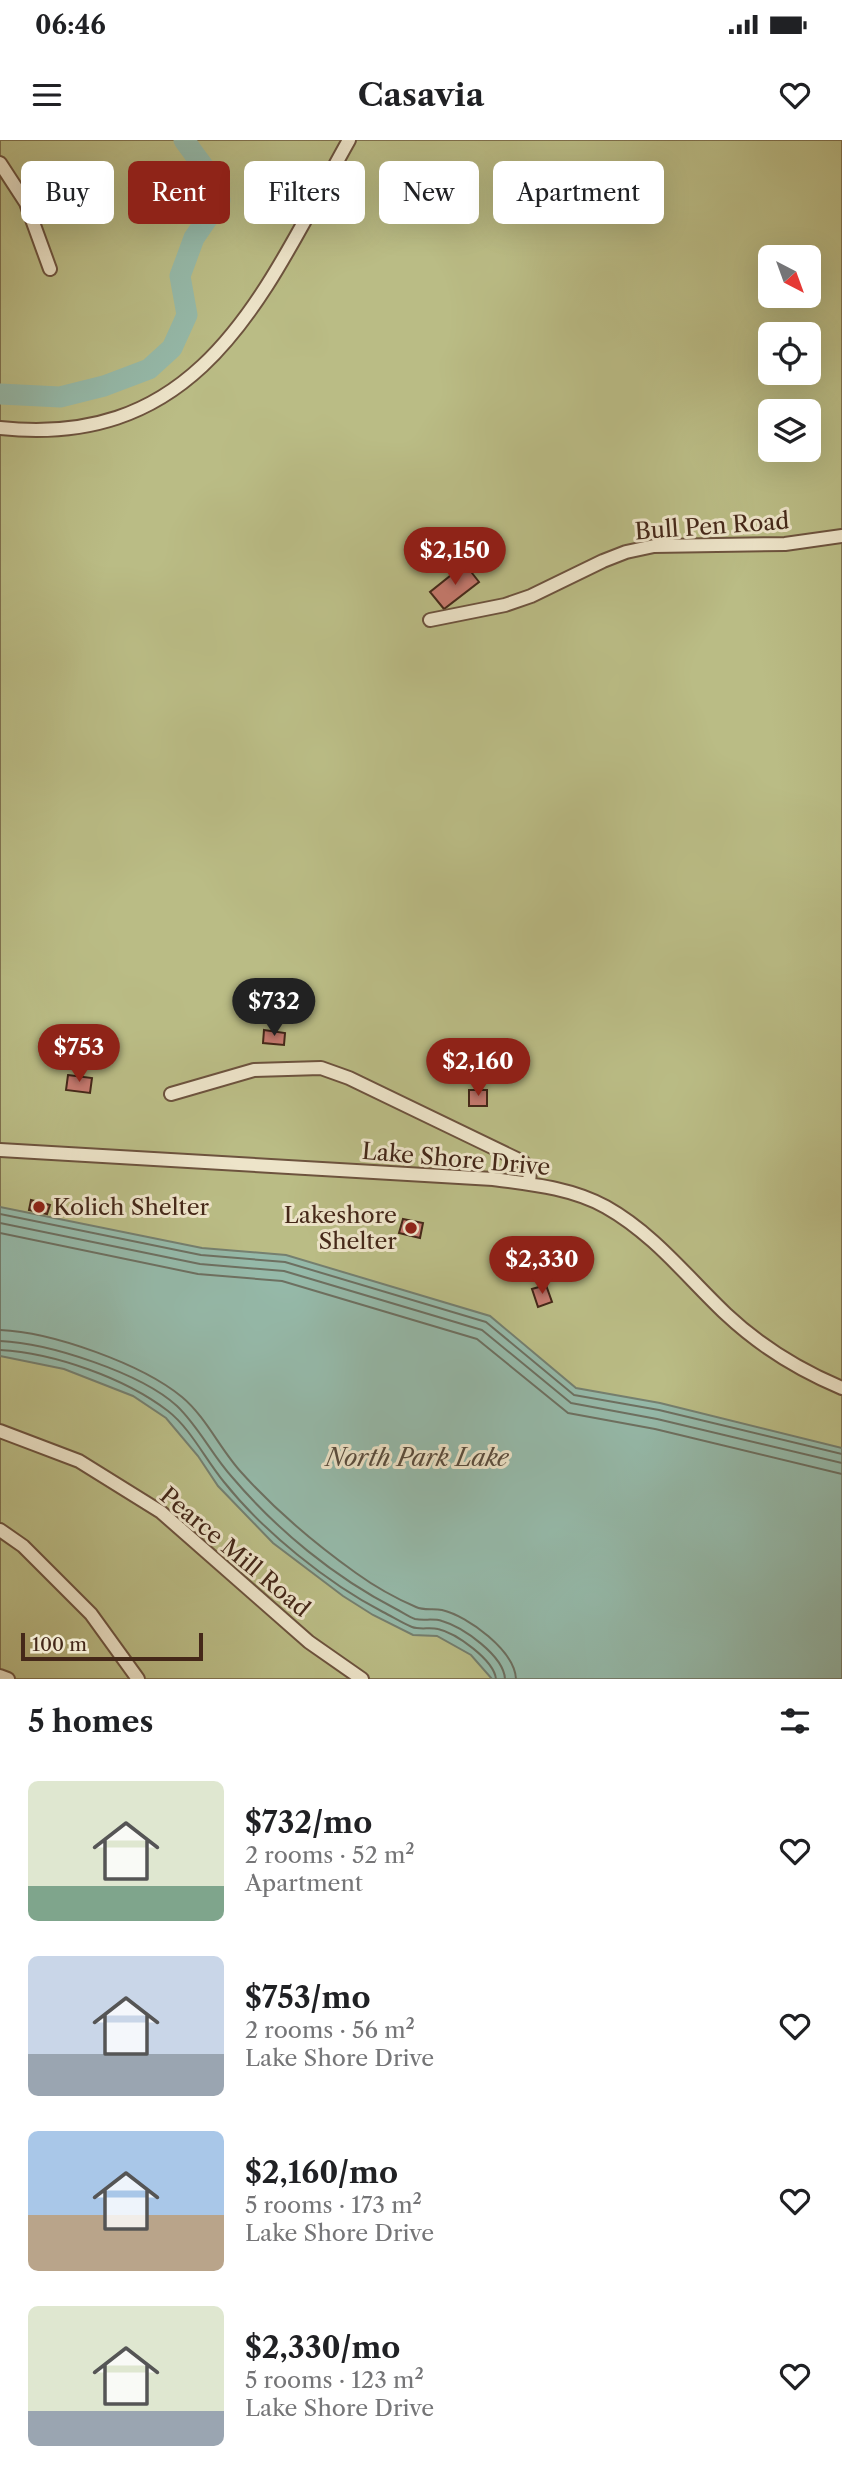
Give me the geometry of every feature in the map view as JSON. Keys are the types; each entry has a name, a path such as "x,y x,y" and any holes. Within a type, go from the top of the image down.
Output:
{"street":[{"path":"0,428 26,431 64,430 107,421 148,405 198,372 228,341 255,304 349,140"},
{"path":"0,163 26,203 51,269"},
{"name":"Bull Pen Road","path":"430,620 505,605 531,596 603,561 626,552 654,546 785,544 842,536"},
{"path":"171,1094 254,1070 321,1069 349,1077 523,1161 530,1170 529,1184"},
{"name":"Lake Shore Drive","path":"0,1150 382,1172 529,1184 584,1197 630,1223 666,1253 755,1339 796,1367 842,1388"},
{"name":"Pearce Mill Road","path":"0,1431 79,1461 161,1512 309,1642 362,1679"},
{"path":"0,1530 23,1546 92,1614 138,1679"},
{"path":"0,1676 8,1679"}],"green space":[{"path":"0,140 842,140 842,1679 0,1679"}],"water":[{"name":"North Park Lake","path":"0,1207 202,1248 286,1255 490,1316 576,1388 660,1403 842,1448 842,1679 492,1679 471,1655 437,1636 413,1635 373,1615 343,1596 273,1543 218,1486 198,1456 166,1418 133,1396 64,1369 0,1356"}],"building":[{"path":"465,564 479,582 444,609 430,592"},
{"path":"264,1030 285,1033 284,1045 263,1043"},
{"path":"68,1075 92,1078 90,1093 66,1090"},
{"path":"469,1090 487,1090 487,1106 469,1106"},
{"name":"Kolich Shelter","path":"31,1200 50,1205 47,1214 29,1210"},
{"name":"Lakeshore Shelter","path":"403,1219 423,1223 420,1238 399,1233"},
{"path":"546,1285 552,1302 538,1307 532,1289"}],"waterway":[{"path":"0,394 60,397 104,386 149,369 172,348 187,315 180,276 194,238 220,200 214,181 184,140"}],"place":[{"name":"Kolich Shelter","path":"39,1207"},
{"name":"Lakeshore Shelter","path":"411,1228"}]}
